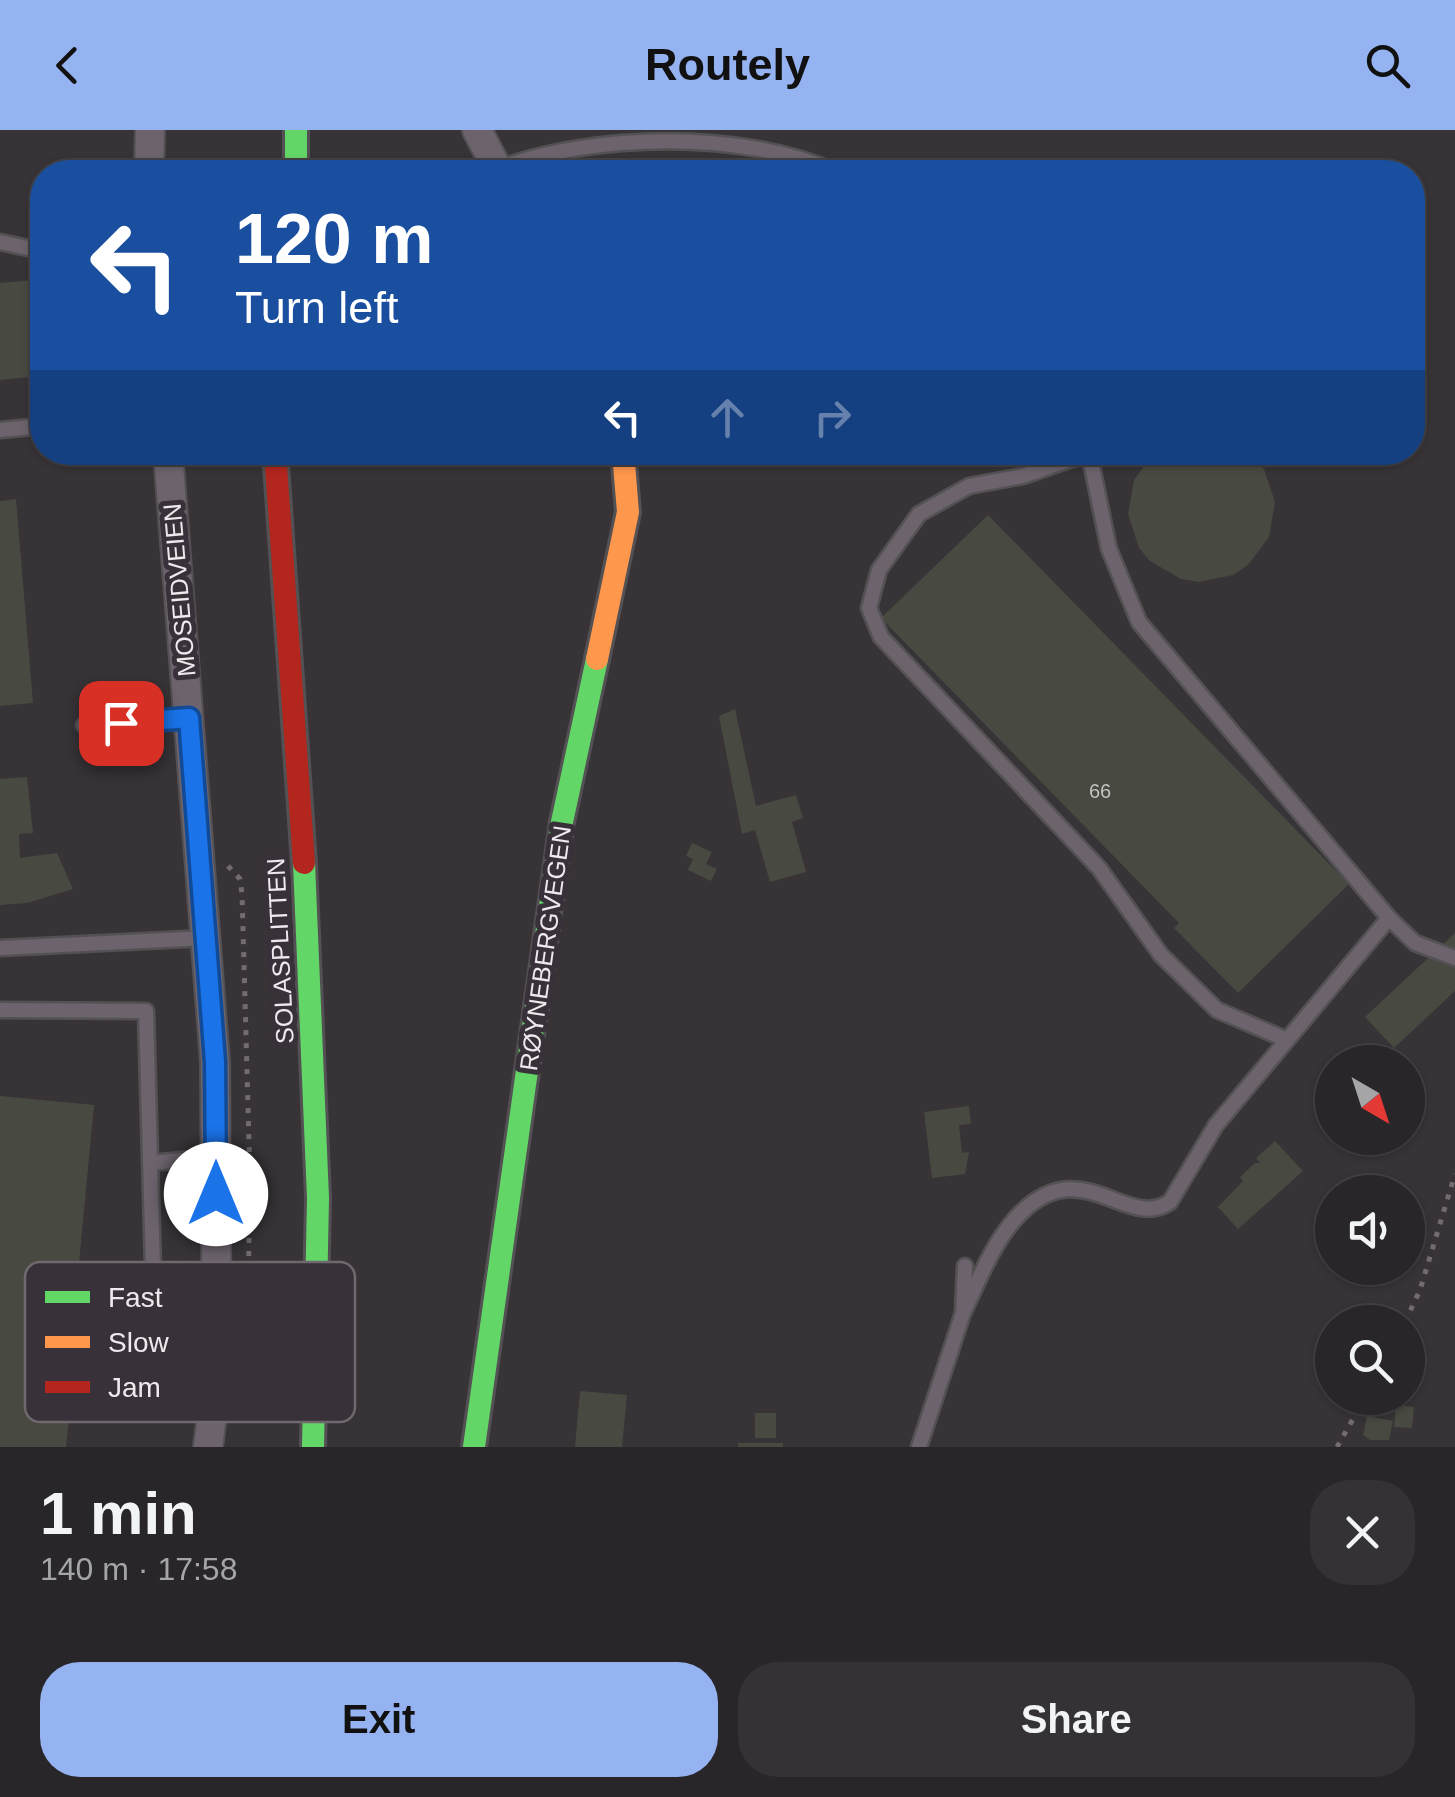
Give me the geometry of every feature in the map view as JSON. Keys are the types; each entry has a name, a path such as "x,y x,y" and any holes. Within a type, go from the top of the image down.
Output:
{"main road":[{"path":"296,130 296,160"},
{"name":"SOLASPLITTEN","path":"276,465 311,993 315,1262"},
{"name":"RØYNEBERGVEGEN","path":"474,1447 562,822 628,512 623,465"},
{"name":"SOLASPLITTEN","path":"313,1422 313,1447"}],"street":[{"path":"149,160 150,130"},
{"path":"476,130 492,160"},
{"name":"MOSEIDVEIEN","path":"169,465 215,1062 216,1262"},
{"name":"MOSEIDVEIEN","path":"208,1447 211,1422"}],"lane":[{"path":"524,160 540,153 679,138 760,148 798,160"},
{"path":"0,242 30,248"},
{"path":"0,430 30,427"},
{"path":"1054,465 969,486 918,514 878,570 869,608 881,638 1099,868 1162,955 1217,1010 1285,1039"},
{"path":"1092,465 1109,549 1140,622 1389,918 1415,943 1455,958"},
{"path":"84,725 189,718"},
{"path":"920,1447 963,1313 1007,1229 1029,1207 1054,1191 1084,1188 1151,1210 1170,1202 1216,1125 1389,918"},
{"path":"0,948 206,938"},
{"path":"0,1010 146,1011 153,1262"},
{"path":"150,1163 215,1157"},
{"path":"963,1313 965,1266"}],"path":[{"path":"214,863 234,870 242,894 250,1178"},
{"path":"1411,1305 1455,1174"},
{"path":"1337,1447 1356,1415"}],"building":[{"path":"30,280 30,377 0,380 0,283"},
{"path":"1145,465 1261,465 1275,502 1269,537 1248,565 1233,575 1199,582 1181,579 1150,561 1139,548 1128,514 1134,480"},
{"path":"16,499 33,703 0,706 0,501"},
{"path":"988,515 1349,884 1238,993 1174,928 1179,923 881,618"},
{"path":"735,709 756,806 796,795 803,818 792,822 806,872 770,882 755,830 742,834 719,716"},
{"path":"27,777 33,833 19,834 20,858 57,853 73,889 27,903 0,905 0,779"},
{"path":"692,843 712,852 706,864 717,869 711,881 688,870 693,859 686,856"},
{"path":"1455,933 1455,991 1397,1045 1391,1045 1365,1017"},
{"path":"0,1096 94,1105 79,1262 25,1262 25,1422 69,1422 66,1447 0,1447"},
{"path":"969,1106 971,1124 959,1125 962,1153 969,1152 965,1174 932,1178 924,1112"},
{"path":"1275,1141 1303,1171 1238,1229 1218,1207 1243,1181 1240,1177 1255,1163 1261,1163 1256,1158"},
{"path":"580,1391 627,1395 622,1447 575,1447"},
{"path":"755,1413 776,1413 776,1438 755,1438"},
{"path":"1395,1415 1413,1415 1412,1428 1394,1427"},
{"path":"1367,1416 1393,1421 1389,1440 1370,1440 1363,1435"},
{"path":"738,1443 783,1443 783,1447 738,1447"}],"traffic: fast":[{"path":"296,130 296,160"},
{"path":"474,1447 562,822 597,659"},
{"path":"304,863 318,1198 317,1262"},
{"path":"313,1447 314,1422"}],"traffic: slow":[{"path":"597,659 628,512 624,465"}],"traffic: jam":[{"path":"276,465 304,863"}],"route":[{"path":"121,723 189,718 215,1062 216,1194"}]}
